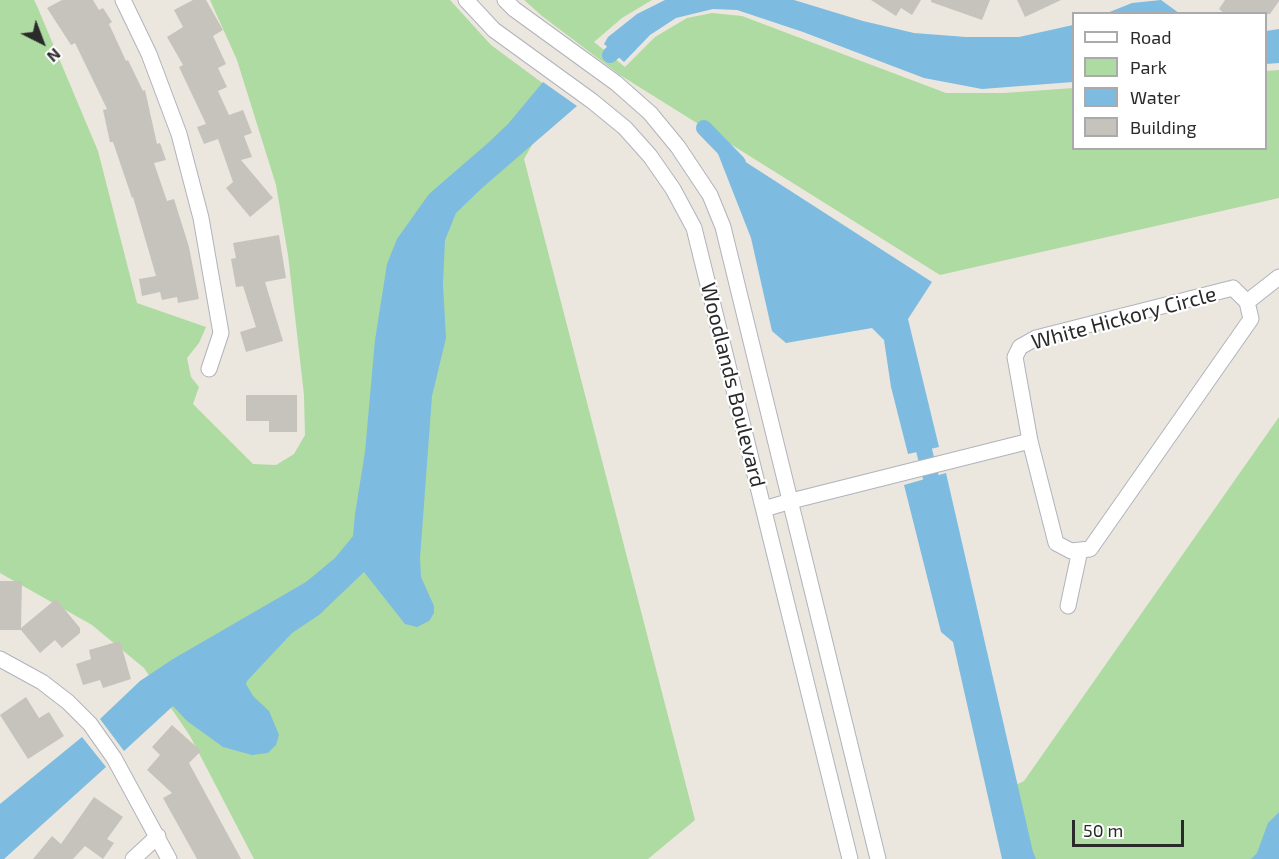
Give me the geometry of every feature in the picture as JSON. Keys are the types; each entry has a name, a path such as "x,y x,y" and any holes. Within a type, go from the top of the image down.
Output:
{"street":[{"path":"123,0 149,54 179,134 201,218 221,333 209,369"},
{"name":"Woodlands Boulevard","path":"466,0 494,30 592,101 625,128 650,156 673,189 694,228 850,859"},
{"name":"Woodlands Boulevard","path":"505,0 616,84 650,113 678,147 710,195 723,227 878,859"},
{"name":"White Hickory Circle","path":"1247,302 1279,277"},
{"name":"White Hickory Circle","path":"1233,288 1247,302 1251,319 1090,549 1071,551 1056,543 1030,441 1015,357 1020,347 1036,338 1233,288"},
{"path":"764,509 1030,441"},
{"path":"1068,606 1080,550"},
{"path":"1,662 42,682 68,702 90,724 114,758 170,859"},
{"path":"133,859 158,836"}],"green space":[{"path":"0,0 34,0 98,151 137,303 206,327 199,343 187,358 191,377 199,387 193,404 253,464 276,465 294,454 305,435 304,395 288,255 276,185 237,60 210,0 450,0 491,45 560,96 524,159 695,820 648,859 254,859 190,736 144,668 92,625 0,573"},
{"path":"524,0 652,0 622,18 594,42 625,67 655,37 687,18 712,13 742,16 946,93 1004,93 1072,88 1072,150 1267,150 1267,71 1279,70 1279,198 940,275 620,75"},
{"path":"1279,417 1279,859 1021,859 1008,789 1024,781"}],"water":[{"path":"665,0 794,0 863,21 914,33 966,37 1019,37 1072,25 1072,82 982,89 924,78 803,32 737,10 713,9 676,18 650,35 624,62 604,44 608,37 637,14"},
{"path":"1161,0 1178,12 1110,12 1132,3"},
{"path":"1279,29 1279,63 1267,64 1267,31"},
{"path":"543,82 577,106 456,213 445,240 443,284 446,338 432,396 420,558 421,577 434,606 434,613 429,621 417,627 405,624 364,572 319,615 292,633 247,681 246,684 253,696 269,711 279,735 276,745 268,753 252,755 223,747 187,721 173,706 124,751 100,719 140,681 173,659 306,582 335,558 353,536 365,452 375,340 387,264 397,239 429,194 508,124"},
{"path":"713,141 932,282 908,319 939,447 908,454 891,387 884,340 872,328 786,343 772,331 751,238"},
{"path":"946,473 1036,859 1002,859 953,642 941,632 904,485"},
{"path":"82,737 106,767 4,859 0,859 0,804"},
{"path":"1279,812 1279,859 1251,859 1257,853 1268,823"}],"building":[{"path":"62,0 93,0 99,10 103,8 112,22 109,24 126,61 128,60 143,91 145,90 157,144 160,143 166,160 154,163 167,201 174,199 189,247 199,299 178,303 177,297 162,300 160,292 142,296 139,279 156,276 133,197 113,142 110,142 103,110 107,109 75,43 71,45 47,8"},
{"path":"193,0 206,0 223,30 213,36 226,64 218,68 227,87 218,91 229,115 243,110 252,133 244,136 252,157 241,160 273,198 250,217 226,188 233,182 218,139 204,144 197,127 206,124 179,67 183,65 167,37 183,27 174,10"},
{"path":"871,0 921,0 912,15 901,8 896,16"},
{"path":"931,0 990,0 982,20 931,2"},
{"path":"1017,0 1061,0 1025,17"},
{"path":"1225,0 1279,0 1270,14 1267,12 1223,12 1219,9"},
{"path":"279,235 286,278 265,282 283,341 246,352 240,332 256,327 243,286 236,287 231,259 236,258 233,243"},
{"path":"246,395 297,395 297,432 269,432 269,421 246,421"},
{"path":"0,581 22,581 21,628 56,599 80,628 80,633 62,648 55,640 40,653 21,630 0,630"},
{"path":"120,641 131,679 103,688 100,680 83,685 76,664 91,659 89,650"},
{"path":"26,697 39,718 49,712 64,736 28,759 0,715"},
{"path":"172,725 201,751 189,763 241,859 197,859 163,798 172,793 147,770 160,755 152,747"},
{"path":"94,797 123,817 107,839 114,843 103,859 85,846 73,859 33,859 52,836 61,844"}],"waterway":[{"path":"610,55 630,37"},
{"path":"704,128 738,163"},
{"path":"919,430 936,498"}]}
